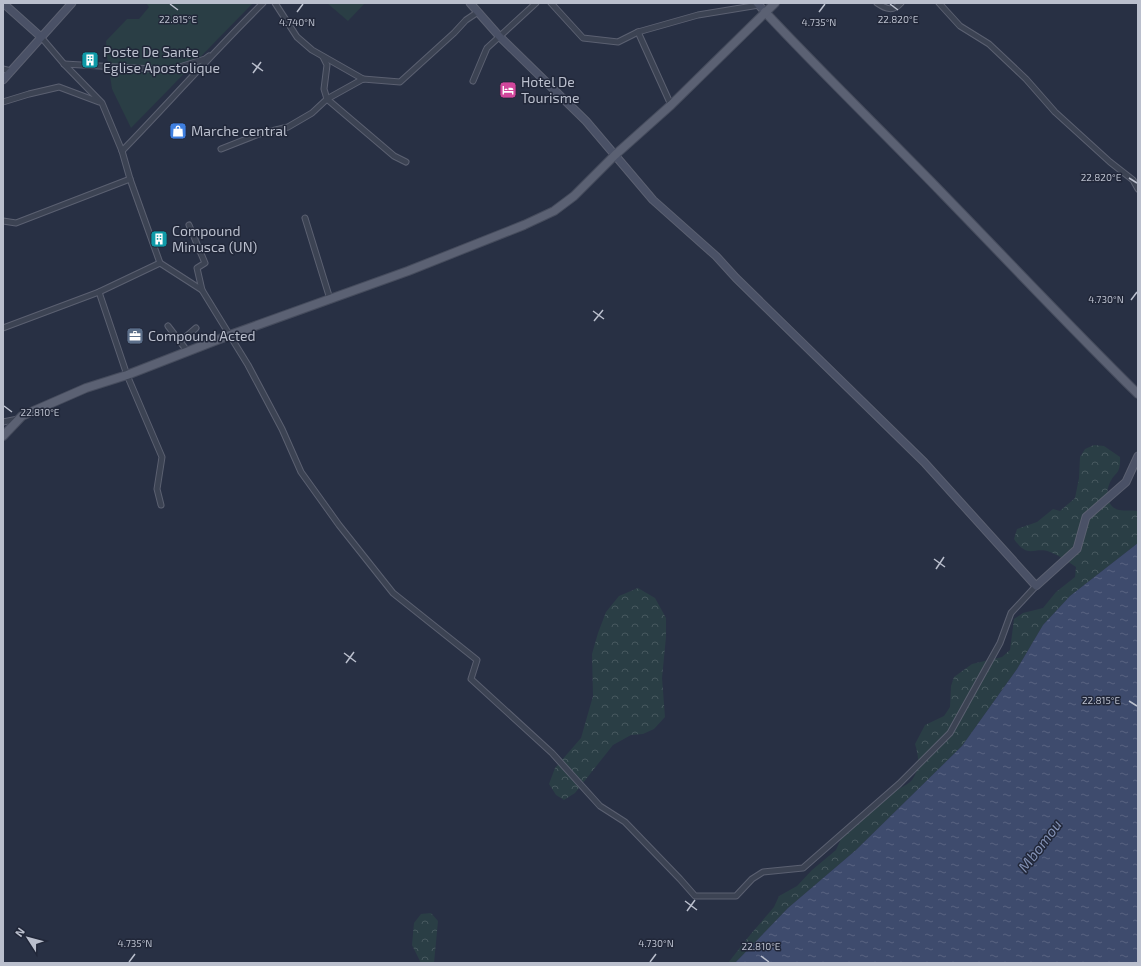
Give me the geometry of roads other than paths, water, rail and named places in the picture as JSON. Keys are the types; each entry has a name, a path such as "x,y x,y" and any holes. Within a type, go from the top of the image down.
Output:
{"main road":[{"path":"3,436 18,419 86,388 127,375 230,335 467,248 554,211 574,196 615,155 671,106 775,3"},
{"path":"765,12 805,55 893,143 1097,354 1138,394"}],"street":[{"path":"3,3 42,37 64,64 102,103 122,151 130,179 160,263 202,290"},
{"path":"3,80 72,3"},
{"path":"122,151 167,105 214,52 263,3"},
{"path":"275,3 296,37 323,57 364,79 400,82 454,33 466,20 478,12"},
{"path":"470,3 500,37 586,122 653,200 716,256 736,278 924,462 1036,586"},
{"path":"486,50 473,80 487,48 536,3"},
{"path":"551,3 583,38 618,42 638,32 698,15 758,4 765,12"},
{"path":"877,3 886,9 896,8 901,3"},
{"path":"939,3 960,26 988,44 1026,79 1061,117 1110,162 1133,180 1138,189"},
{"path":"638,32 671,106"},
{"path":"64,64 170,70 205,59 214,52"},
{"path":"323,57 327,65 324,89 327,99 394,156 406,162"},
{"path":"3,69 11,71"},
{"path":"222,149 259,134 288,127 312,113 327,99 364,79"},
{"path":"3,102 59,87 102,103"},
{"path":"3,221 16,223 130,179"},
{"path":"305,218 330,299"},
{"path":"189,225 206,263 197,268 202,290 230,335 282,429 301,472 339,525 393,593 477,660 472,678 552,753 600,806 625,822 695,896 736,896 752,879 763,872 803,868 899,784 950,733 1000,643 1011,613 1036,586 1077,549 1086,517 1126,482 1138,456"},
{"path":"3,328 99,292 160,263"},
{"path":"99,292 127,375 162,457 157,489 161,505"},
{"path":"168,326 188,352"},
{"path":"181,341 196,328"},
{"path":"3,422 18,419"}],"water":[{"name":"Mbomou","path":"1138,543 1138,963 735,963 788,908 856,850 962,746 1017,669 1043,625 1070,596"}],"place":[{"name":"Poste De Sante Eglise Apostolique","path":"90,60"},
{"name":"Hotel De Tourisme","path":"508,90"},
{"name":"Marche central","path":"178,131"},
{"name":"Compound Minusca (UN)","path":"159,239"},
{"name":"Compound Acted","path":"135,336"}]}
